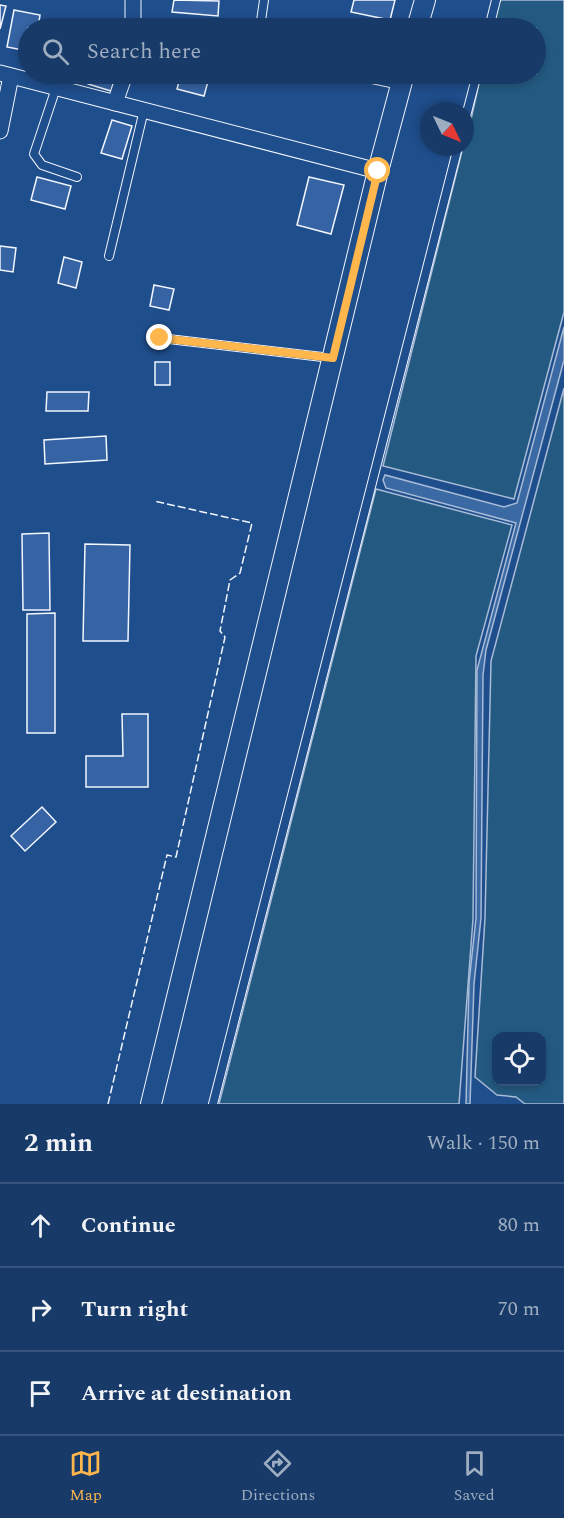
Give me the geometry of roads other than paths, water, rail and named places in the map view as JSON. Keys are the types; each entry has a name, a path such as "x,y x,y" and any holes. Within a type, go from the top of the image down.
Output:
{"street":[{"path":"133,0 133,18"},
{"path":"420,18 425,0"},
{"path":"0,131 5,74"},
{"path":"41,84 378,171"},
{"path":"115,103 122,84"},
{"path":"151,1104 378,171 402,84"}],"lane":[{"path":"261,18 264,0"},
{"path":"492,18 496,0"},
{"path":"470,102 474,84"},
{"path":"56,88 34,154 42,165 76,177"},
{"path":"109,256 144,110"},
{"path":"213,1104 456,156"},
{"path":"160,338 333,358"}]}
